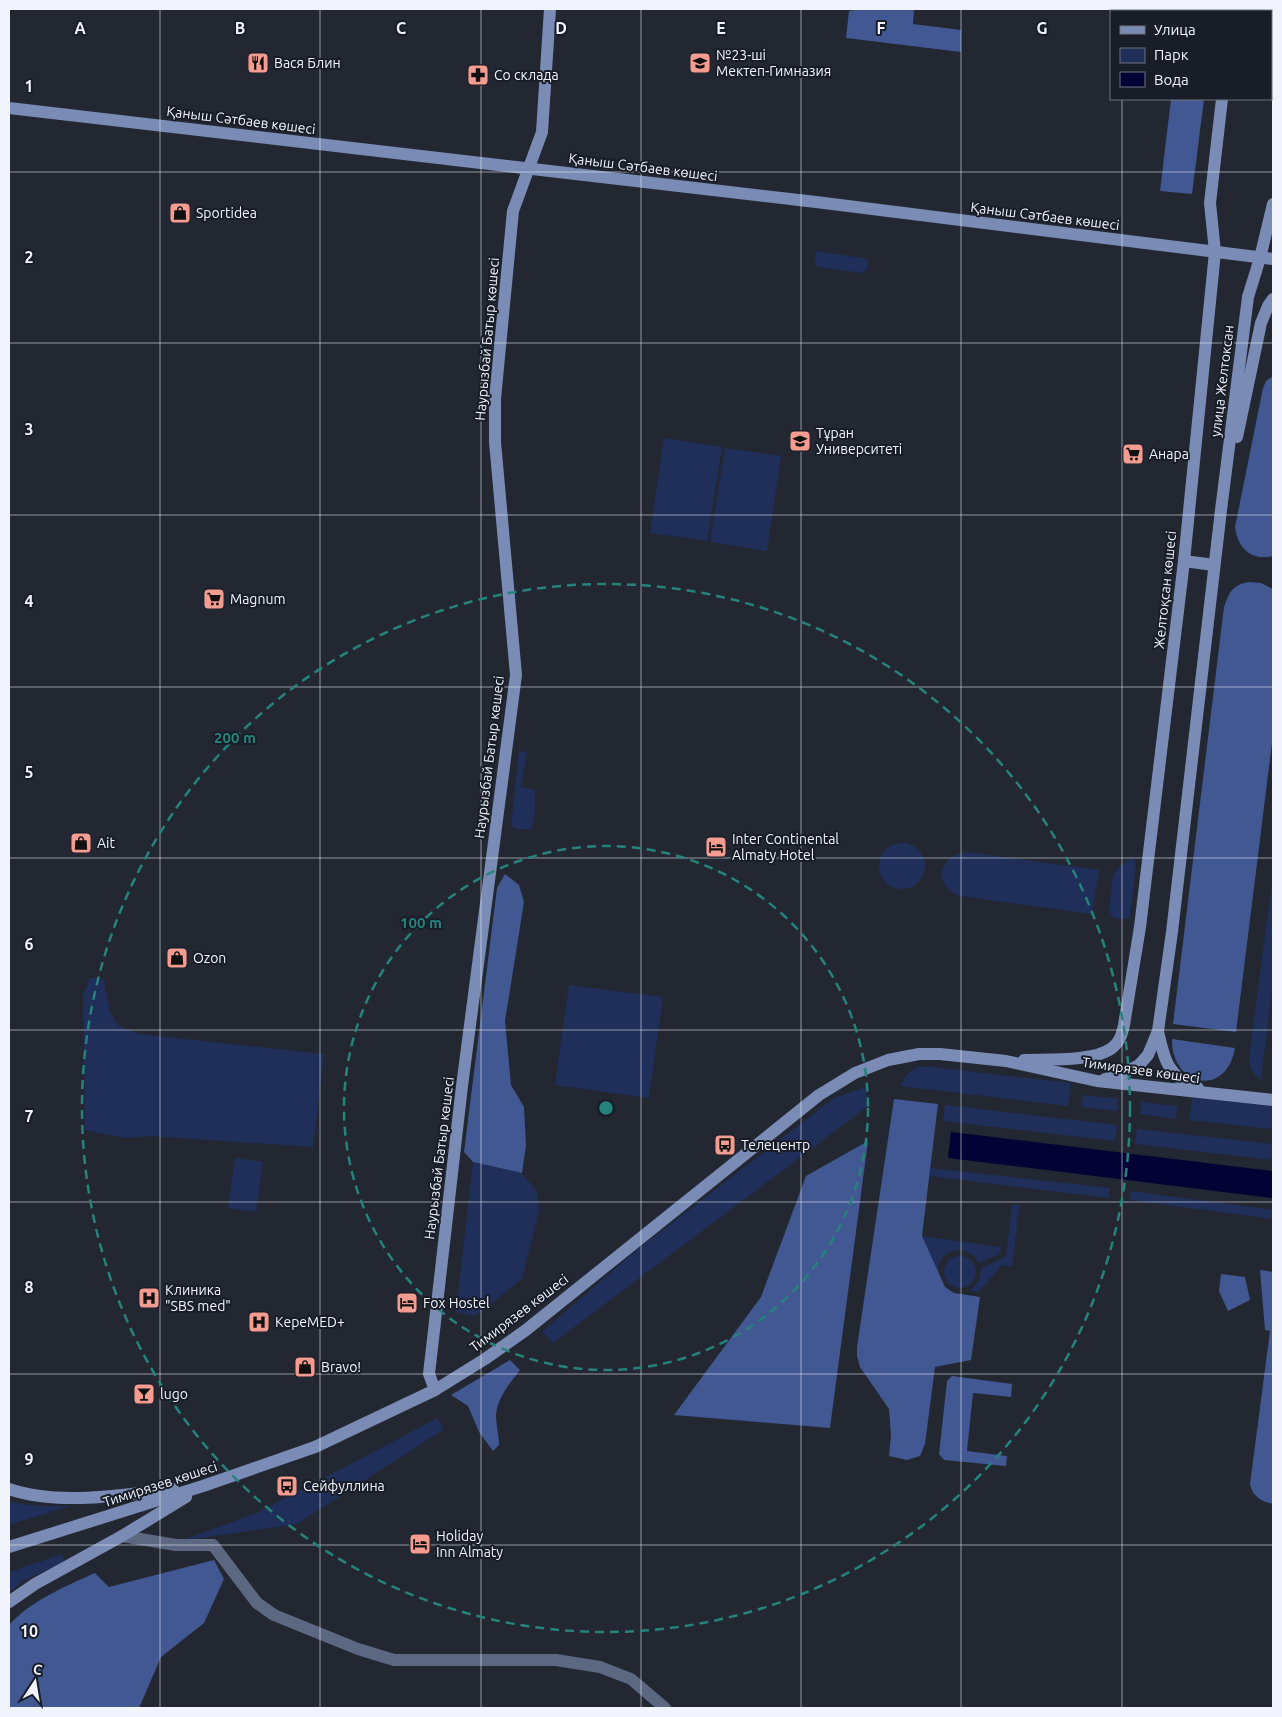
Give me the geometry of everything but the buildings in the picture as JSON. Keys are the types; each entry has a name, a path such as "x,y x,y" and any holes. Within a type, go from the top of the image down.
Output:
{"street":[{"name":"Наурызбай Батыр көшесі","path":"434,1390 429,1374 464,1077 516,676 494,442 495,399 514,211 542,132 550,9"},
{"name":"Желтоқсан көшесі","path":"1082,1058 1099,1055 1112,1048 1121,1038 1140,927 1184,561 1215,252 1210,203 1222,100"},
{"name":"Қаныш Сәтбаев көшесі","path":"9,108 816,202 1273,260"},
{"path":"1260,258 1273,204"},
{"name":"улица Желтоксан","path":"1221,510 1248,297 1260,258"},
{"path":"1097,1081 1120,1074 1139,1065 1148,1055 1158,1031 1182,848 1221,510 1261,323 1273,299"},
{"path":"1184,561 1214,565"},
{"path":"1158,1031 1168,1066 1176,1076 1187,1084 1223,1095"},
{"name":"Тимирязев көшесі","path":"9,1547 203,1486 315,1447 434,1390 485,1359 526,1330 819,1095 855,1073 888,1060 919,1054 940,1054 1006,1061 1097,1081 1273,1100"},
{"name":"Тимирязев көшесі","path":"1006,1061 1082,1058"},
{"path":"9,1489 26,1495 48,1498 111,1496 203,1486"},
{"path":"9,1602 36,1584 122,1536 203,1486"},
{"path":"122,1536 176,1545 213,1544 262,1607 274,1615 358,1649 394,1660 556,1660 600,1667 631,1679 665,1708"}],"green space":[{"path":"816,251 868,259 867,269 863,273 817,267 815,262"},
{"path":"664,438 722,447 707,541 650,533"},
{"path":"725,448 781,456 767,551 710,542"},
{"path":"519,751 527,752 521,787 535,790 535,810 532,829 511,827"},
{"path":"902,843 915,847 921,853 925,866 921,879 915,885 902,889 889,885 883,879 879,866 883,853 889,847"},
{"path":"967,852 1099,870 1092,914 960,896 945,885 942,871 950,859 957,854"},
{"path":"1131,858 1135,860 1136,865 1130,918 1114,918 1109,912 1113,875 1120,866"},
{"path":"1273,875 1273,982 1261,1080 1252,1070 1249,1058"},
{"path":"90,978 104,980 110,1012 119,1026 139,1034 324,1054 313,1147 151,1136 125,1138 85,1130 83,996"},
{"path":"569,985 663,997 649,1098 555,1085"},
{"path":"919,1067 1071,1083 1068,1106 900,1086 908,1074"},
{"path":"866,1087 867,1107 553,1343 542,1332 638,1249 834,1098"},
{"path":"1083,1095 1118,1099 1117,1111 1081,1107"},
{"path":"1192,1098 1273,1106 1273,1129 1189,1120"},
{"path":"1141,1102 1177,1106 1176,1119 1140,1114"},
{"path":"945,1105 1117,1125 1115,1141 943,1121"},
{"path":"1137,1129 1273,1144 1273,1160 1135,1144"},
{"path":"235,1158 263,1162 256,1212 228,1208"},
{"path":"473,1162 522,1173 537,1192 539,1211 522,1279 475,1316 456,1312"},
{"path":"930,1168 1110,1188 1109,1198 929,1176"},
{"path":"1131,1191 1273,1210 1273,1219 1129,1200"},
{"path":"1012,1205 1019,1205 1020,1207 1019,1215 1016,1219 1018,1224 1013,1250 1015,1255 1012,1258 1013,1263 1011,1267 1002,1265 979,1292 970,1291 980,1279 981,1268 1006,1257"},
{"path":"922,1236 1001,1247 1000,1254 979,1263 968,1252 954,1251 942,1258 938,1273"},
{"path":"960,1256 971,1261 976,1272 971,1283 960,1288 949,1283 944,1272 949,1261"},
{"path":"438,1418 443,1430 297,1524 180,1541 257,1513"},
{"path":"9,1502 39,1506 71,1506 9,1525"},
{"path":"63,1554 64,1562 25,1580 9,1592 9,1572"}],"shaded area":[{"path":"861,9 914,9 913,24 961,30 961,52 846,38 849,11"},
{"path":"1171,100 1204,100 1192,194 1160,191"},
{"path":"1273,376 1273,556 1258,557 1242,547 1235,527 1263,388 1266,381"},
{"path":"1250,582 1261,583 1273,589 1273,735 1236,1032 1173,1024 1224,607 1232,590 1239,585"},
{"path":"505,874 519,885 524,902 505,1021 511,1085 524,1107 526,1145 522,1173 473,1162 464,1152 497,888"},
{"path":"1172,1039 1235,1048 1230,1064 1221,1075 1211,1080 1200,1080 1189,1076 1180,1067 1174,1055"},
{"path":"894,1099 938,1104 922,1236 945,1287 954,1293 980,1297 971,1360 935,1367 925,1444 920,1456 907,1460 889,1456 891,1435 889,1409 860,1367 857,1356"},
{"path":"868,1141 830,1428 674,1415 761,1297 806,1176"},
{"path":"1260,1270 1273,1272 1273,1504 1258,1498 1250,1484 1270,1331 1265,1330"},
{"path":"1221,1274 1245,1277 1250,1300 1228,1311 1219,1291"},
{"path":"510,1360 520,1370 505,1391 497,1409 499,1445 493,1451 479,1432 468,1406 451,1395"},
{"path":"952,1376 1012,1384 1011,1397 973,1393 967,1451 1007,1456 1006,1466 944,1460 939,1454 947,1381"},
{"path":"214,1560 224,1579 204,1623 161,1657 139,1708 9,1708 9,1625 28,1608 49,1595 95,1573 109,1587"}],"water":[{"path":"951,1132 1273,1171 1273,1198 948,1158"}],"place":[{"name":"Вася Блин","path":"258,63"},
{"name":"№23-ші Мектеп-Гимназия","path":"700,63"},
{"name":"Со склада","path":"478,75"},
{"name":"Sportidea","path":"180,213"},
{"name":"Тұран Университеті","path":"800,441"},
{"name":"Анара","path":"1133,454"},
{"name":"Magnum","path":"214,599"},
{"name":"Ait","path":"81,843"},
{"name":"Inter Continental Almaty Hotel","path":"716,847"},
{"name":"Ozon","path":"177,958"},
{"name":"Телецентр","path":"725,1145"},
{"name":"Клиника \"SBS med\"","path":"149,1298"},
{"name":"Fox Hostel","path":"407,1303"},
{"name":"КереMED+","path":"259,1322"},
{"name":"Bravo!","path":"305,1367"},
{"name":"lugo","path":"144,1394"},
{"name":"Сейфуллина","path":"287,1486"},
{"name":"Holiday Inn Almaty","path":"420,1544"}]}
